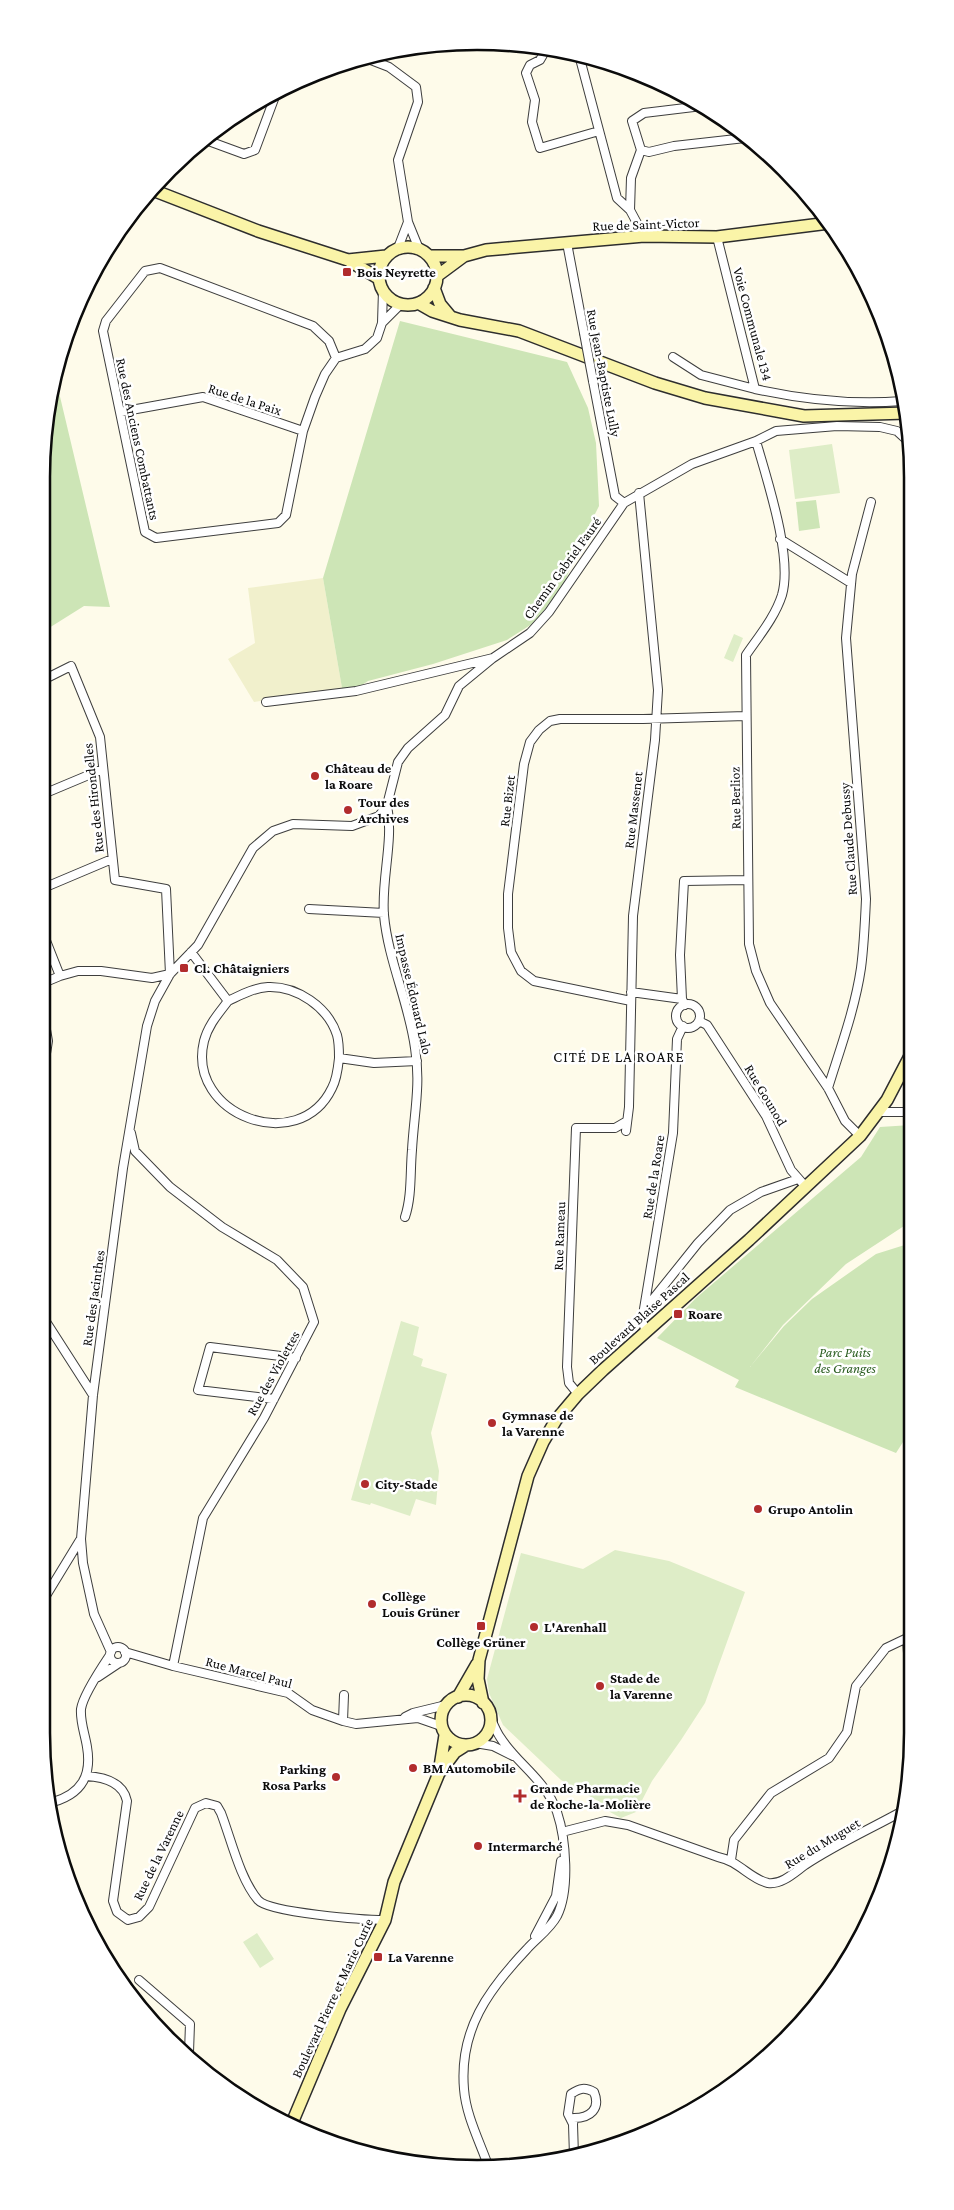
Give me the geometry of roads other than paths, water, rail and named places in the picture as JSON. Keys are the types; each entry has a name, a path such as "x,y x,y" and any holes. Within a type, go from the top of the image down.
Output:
{"main road":[{"path":"158,193 258,231 348,260 378,278"},
{"name":"Rue de Saint-Victor","path":"430,256 464,256 486,250 644,236 717,237 821,224"},
{"path":"348,260 386,256 398,248 408,246 419,249 430,256 435,264 437,276 434,288 426,299 418,303 401,304 393,301 383,290 378,278 379,269 386,256"},
{"name":"Rue de Saint-Victor","path":"437,276 464,256"},
{"path":"434,288 440,304 450,316"},
{"path":"418,303 432,311 450,316 519,331 655,383 705,398 804,416 899,413"},
{"path":"842,416 861,420 900,418"},
{"name":"Boulevard Blaise Pascal","path":"483,1702 478,1679 479,1660 528,1476 551,1428 578,1394 646,1330 749,1240 802,1183 860,1136 887,1100 904,1067"},
{"name":"Boulevard Blaise Pascal","path":"458,1697 479,1660"},
{"path":"458,1697 472,1697 483,1702 490,1717 489,1729 486,1735 455,1752 439,1773 443,1730 441,1717 446,1705 458,1697"},
{"path":"443,1730 452,1741 471,1744"},
{"name":"Boulevard Pierre et Marie Curie","path":"294,2118 340,2009 385,1920 394,1882 439,1773"}],"street":[{"path":"543,55 540,60 530,65 526,73 535,100 532,122 540,148 599,131"},
{"path":"378,62 389,66 416,87 418,102 398,160 408,222 419,249"},
{"path":"581,63 617,198 630,210 644,236"},
{"path":"212,142 244,154 255,150 273,102"},
{"path":"630,210 631,178 642,150 632,121 644,113 691,107"},
{"path":"642,150 649,152 674,146 738,139"},
{"path":"398,248 408,222"},
{"name":"Voie Communale 134","path":"717,237 755,389 793,398 831,402 897,401"},
{"name":"Rue Jean-Baptiste Lully","path":"567,243 615,496 624,504"},
{"name":"Rue des Anciens Combattants","path":"160,268 313,326 329,342 336,358 315,397 303,431 286,515 278,523 156,538 145,532 120,412 103,331 106,321 145,271 160,268"},
{"path":"336,358 365,349 377,338 382,322 383,290"},
{"path":"382,322 401,304"},
{"path":"672,357 701,375 755,389"},
{"name":"Rue de la Paix","path":"120,412 203,397 303,431"},
{"name":"Chemin Gabriel Fauré","path":"266,702 356,691 493,658 530,633 549,612 624,504 639,493 692,464 756,441 776,431 837,426 880,427 897,431 902,435"},
{"name":"Rue Berlioz","path":"756,441 774,506 786,573 782,596 771,619 746,655 749,944 756,971 770,1003 828,1088 845,1121 860,1136"},
{"name":"Rue Massenet","path":"626,1131 633,916 658,690 639,493"},
{"name":"Rue Claude Debussy","path":"828,1088 844,1037 861,969 866,899 846,638 851,583 871,502"},
{"path":"780,539 851,583"},
{"name":"Impasse Édouard Lalo","path":"405,1217 408,1207 418,1098 417,1061 384,913 389,825 387,805 398,762 408,748 445,715 459,686 493,658"},
{"name":"Rue des Hirondelles","path":"50,676 71,666 100,737 114,880 166,889 170,974"},
{"name":"Rue Bizet","path":"631,1001 534,981 520,971 511,952 508,928 508,894 524,764 530,742 550,720 746,716"},
{"path":"50,791 103,769"},
{"name":"Rue des Jacinthes","path":"118,1655 101,1629 94,1614 83,1563 81,1539 93,1395 130,1129 147,1026 155,1001 170,974 198,945 253,848 273,831 293,824 352,826 379,816 387,805"},
{"path":"50,886 112,859"},
{"name":"Rue de la Roare","path":"646,1330 642,1321 673,1133 678,1039 683,1026 677,1019 677,1013 683,1002 680,956 684,882 748,880"},
{"path":"309,909 384,913"},
{"path":"50,951 60,976"},
{"path":"191,952 228,1001"},
{"path":"50,980 78,970 152,978 170,974"},
{"path":"268,987 290,990 311,1001 328,1016 337,1035 339,1058 332,1088 321,1105 301,1117 283,1124 260,1122 232,1111 214,1092 203,1068 204,1041 213,1020 228,1001 249,990 268,987"},
{"path":"631,992 683,1002 694,1006 699,1010 699,1021 692,1027 683,1026"},
{"name":"Rue Gounod","path":"699,1021 707,1025 766,1116 791,1170 802,1183"},
{"path":"339,1058 374,1063 417,1061"},
{"path":"877,1112 904,1112"},
{"name":"Rue Rameau","path":"578,1394 569,1383 567,1367 576,1128 615,1128 627,1121"},
{"name":"Rue des Violettes","path":"130,1129 135,1152 170,1188 222,1227 277,1260 303,1287 314,1322 274,1399 203,1518 173,1666"},
{"name":"Boulevard Blaise Pascal","path":"644,1311 698,1243 730,1210 761,1192 802,1183"},
{"path":"50,1328 93,1395"},
{"path":"274,1399 198,1390 210,1347 296,1358"},
{"path":"50,1589 81,1539"},
{"path":"731,1860 734,1840 771,1793 829,1758 847,1732 856,1686 886,1648 904,1639"},
{"name":"Rue Marcel Paul","path":"118,1655 142,1658 288,1693 312,1710 343,1721 356,1724 418,1718 443,1730"},
{"name":"Rue Marcel Paul","path":"86,1776 88,1762 81,1711 83,1699 97,1678 118,1655"},
{"name":"Rue Marcel Paul","path":"97,1678 118,1655"},
{"path":"343,1721 344,1695"},
{"name":"Rue Marcel Paul","path":"403,1718 413,1713 446,1705"},
{"path":"486,2160 467,2108 464,2088 466,2046 478,2011 489,1991 527,1948 541,1926 556,1896 563,1848 562,1832 557,1812 548,1792 499,1737 490,1717"},
{"path":"471,1744 493,1746 516,1757"},
{"path":"56,1801 62,1800 77,1790 86,1776"},
{"name":"Rue de la Varenne","path":"86,1776 98,1777 118,1785 126,1792 127,1801 113,1900 117,1912 128,1920 139,1917 149,1907 195,1808 206,1803 216,1806 221,1813 248,1887 260,1902 278,1908 360,1920 385,1920"},
{"name":"Rue du Muguet","path":"562,1832 605,1821 628,1825 731,1860 761,1880 771,1883 783,1881 818,1856 896,1816"},
{"path":"139,1980 190,2024 189,2048"},
{"path":"573,2124 568,2114 572,2094 579,2088 587,2088 594,2092 597,2098 597,2106 593,2113 584,2118 574,2118 574,2149"}],"place":[{"name":"Bois Neyrette","path":"347,272"},
{"name":"Château de la Roare","path":"315,776"},
{"name":"Tour des Archives","path":"348,810"},
{"name":"Cl. Châtaigniers","path":"184,968"},
{"name":"Roare","path":"678,1314"},
{"name":"Gymnase de la Varenne","path":"492,1423"},
{"name":"City-Stade","path":"365,1484"},
{"name":"Grupo Antolin","path":"758,1509"},
{"name":"Collège Louis Grüner","path":"372,1604"},
{"name":"Collège Grüner","path":"481,1626"},
{"name":"L'Arenhall","path":"534,1627"},
{"name":"Stade de la Varenne","path":"600,1686"},
{"name":"BM Automobile","path":"413,1768"},
{"name":"Parking Rosa Parks","path":"336,1777"},
{"name":"Grande Pharmacie de Roche-la-Molière","path":"520,1796"},
{"name":"Intermarché","path":"478,1846"},
{"name":"La Varenne","path":"378,1957"}],"district":[{"name":"CITÉ DE LA ROARE","path":"619,1057"}],"park label":[{"name":"Parc Puits des Granges","path":"845,1360"}]}
